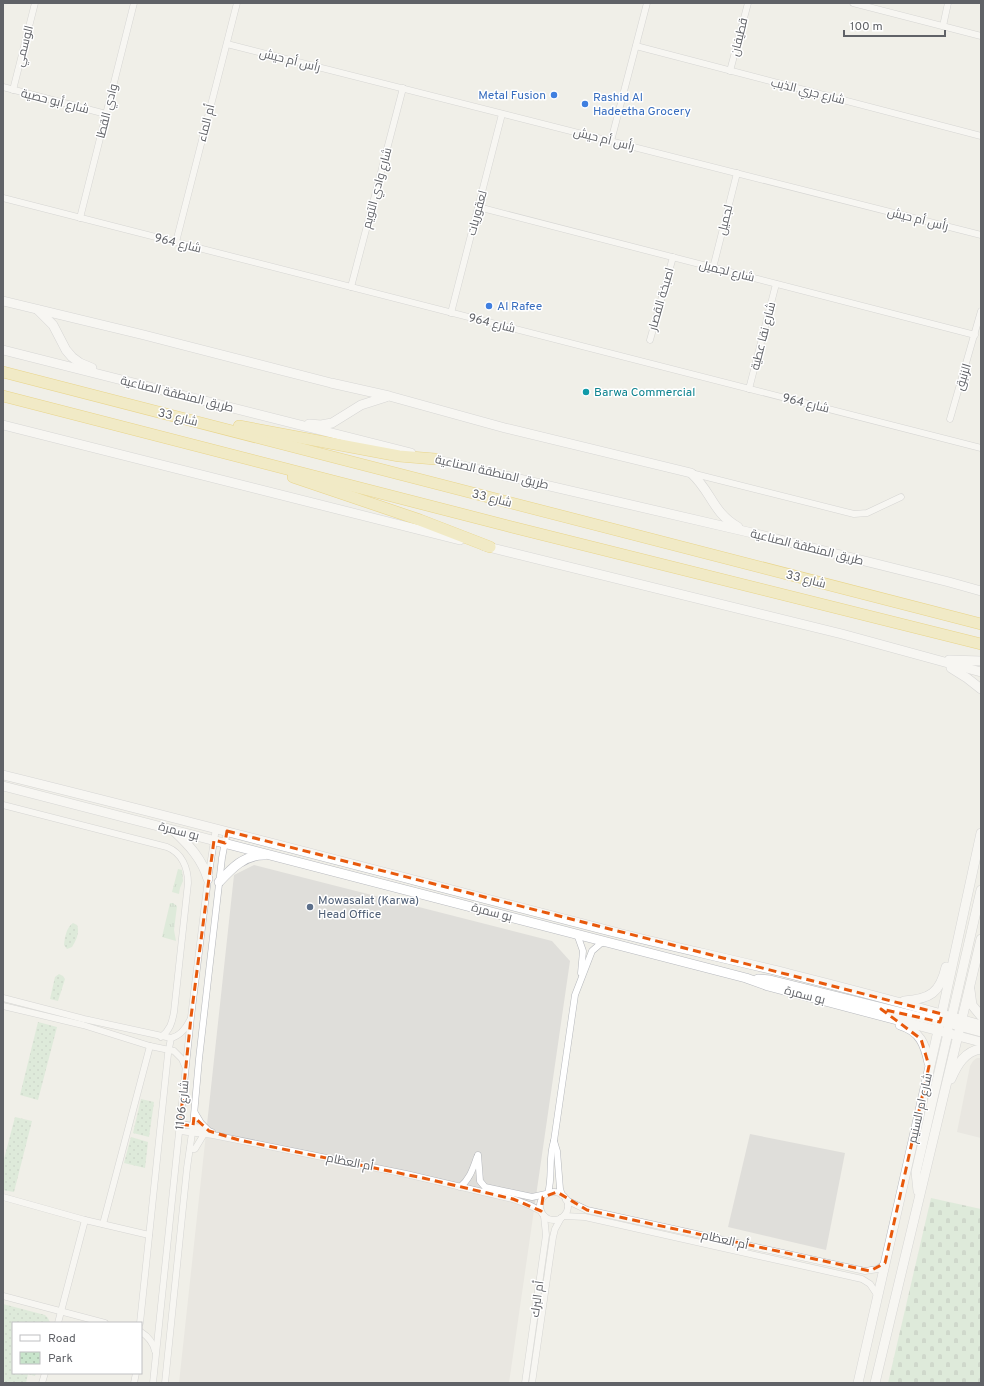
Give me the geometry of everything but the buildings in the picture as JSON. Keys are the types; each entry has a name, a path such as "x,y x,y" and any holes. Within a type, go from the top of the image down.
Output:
{"highway":[{"name":"شارع 33","path":"3,372 981,624"},
{"name":"شارع 33","path":"3,396 508,526 981,644"},
{"path":"214,426 239,426 253,428 306,440 399,456 435,459"},
{"path":"246,458 311,483 420,520 490,547"}],"street":[{"name":"الوسمي","path":"14,90 35,3"},
{"name":"وادي القطا","path":"80,218 134,3"},
{"name":"أم الماء","path":"176,242 237,3"},
{"path":"611,141 647,3"},
{"name":"قطيفان","path":"730,71 748,3"},
{"path":"853,3 981,36"},
{"path":"943,26 948,3"},
{"name":"رأس أم حيش","path":"227,44 981,235"},
{"name":"شارع جري الذيب","path":"636,46 981,136"},
{"name":"شارع أبو حصية","path":"3,87 106,114"},
{"name":"شارع وادي التويم","path":"351,287 403,88"},
{"name":"لعقوريات","path":"451,313 502,114"},
{"name":"لجميل","path":"713,268 737,173"},
{"name":"شارع 964","path":"3,198 981,448"},
{"name":"شارع لجميل","path":"478,207 975,335"},
{"name":"اصبخة القصار","path":"650,340 673,257"},
{"name":"شارع نقا عطية","path":"749,388 776,284"},
{"path":"3,301 144,335 331,383 389,396 505,428 854,514 867,513 901,497"},
{"path":"38,310 53,325 66,350 72,357 84,365 115,378"},
{"name":"الزنبق","path":"950,419 981,311"},
{"name":"طريق المنطقة الصناعية","path":"3,350 435,459 748,532 981,591"},
{"path":"281,421 321,425 332,423 361,404 389,396"},
{"path":"3,425 835,632 981,672"},
{"path":"691,473 701,483 714,506 722,515 730,522 748,532"},
{"path":"949,582 981,584"},
{"path":"949,582 981,598"},
{"path":"936,660 981,661"},
{"path":"936,660 958,671 981,689"},
{"name":"بو سمرة","path":"3,774 685,950 787,973 899,1002 950,1024 981,1042"},
{"name":"بو سمرة","path":"3,786 606,941 812,997 950,1024 981,1025"},
{"path":"3,804 167,847 176,852 184,862 188,871 188,883 174,1012 170,1028 161,1037"},
{"name":"شارع 1106","path":"153,1383 191,1017 208,879 216,828"},
{"path":"173,830 195,853 205,869 208,879"},
{"name":"شارع 1106","path":"165,1383 219,882 228,831"},
{"name":"شارع ام السنيم","path":"875,1383 943,1097 963,919 981,833"},
{"path":"219,882 231,868 243,860 259,855 269,855"},
{"path":"918,1200 916,1172 981,890"},
{"path":"899,1002 920,1000 936,992 940,987 944,977 953,939 963,919"},
{"path":"554,1140 557,1151 560,1189 567,1208 562,1217 555,1220 549,1219 542,1213 540,1207 541,1200 547,1194 551,1183 551,1149 554,1140 575,995 580,977 583,951 577,934"},
{"name":"شارع ام السنيم","path":"858,1383 929,1066 950,1024 973,970 981,939"},
{"path":"580,977 592,951 606,941"},
{"path":"973,970 970,995 972,1004 981,1016"},
{"path":"746,978 770,980 981,1032"},
{"path":"812,997 825,1006 909,1028 921,1038 927,1052 929,1066"},
{"path":"3,998 161,1037 175,1037 187,1025 191,1017"},
{"path":"3,1006 83,1026 150,1046 174,1051 180,1056 186,1068"},
{"path":"140,1322 171,1038"},
{"path":"104,1224 150,1046"},
{"path":"943,1097 952,1076 962,1060 972,1052 981,1049"},
{"path":"190,1149 195,1149 206,1133 194,1113"},
{"name":"أم العظام","path":"180,1128 229,1136 239,1140 406,1174 513,1200 529,1205 542,1213"},
{"path":"460,1187 466,1183 478,1155 480,1181 485,1188 532,1197 554,1192 564,1197"},
{"path":"3,1197 85,1220 149,1235"},
{"name":"أم العظام","path":"564,1197 587,1210 864,1271 874,1270 885,1263"},
{"name":"أم البرك","path":"525,1383 546,1235 542,1213"},
{"name":"أم العظام","path":"562,1217 585,1217 862,1279 870,1284 878,1296"},
{"name":"أم البرك","path":"532,1383 552,1237 562,1217"},
{"path":"58,1322 85,1220"},
{"path":"682,1239 684,1231"},
{"path":"3,1296 101,1322"},
{"path":"142,1333 150,1340 156,1354"}],"highlighted area":[{"path":"227,831 942,1014 940,1022 881,1009 921,1039 929,1066 885,1263 870,1271 587,1210 557,1192 543,1197 541,1211 513,1199 423,1178 239,1140 209,1131 194,1117 193,1126 180,1124 191,1017 214,840 225,843"}],"shaded area":[{"path":"254,865 552,941 570,961 509,1383 179,1383 234,875"},
{"path":"977,1058 981,1058 981,1138 957,1132 970,1066"},
{"path":"750,1134 845,1153 826,1250 728,1227"}],"green space":[{"path":"178,869 182,870 183,881 179,894 172,892"},
{"path":"170,903 177,906 174,930 176,941 162,937"},
{"path":"73,923 77,925 77,936 72,947 67,949 64,945 65,936 67,930"},
{"path":"59,974 65,979 58,1001 50,999 55,977"},
{"path":"38,1022 57,1027 38,1100 20,1095"},
{"path":"141,1099 154,1102 149,1137 133,1133"},
{"path":"15,1117 32,1121 14,1192 3,1190 3,1163"},
{"path":"131,1137 148,1142 145,1168 124,1163"},
{"path":"931,1198 981,1209 981,1383 888,1383"},
{"path":"3,1304 45,1315 50,1322 12,1322 12,1374 28,1374 26,1383 3,1383"}],"place":[{"name":"Metal Fusion","path":"554,95"},
{"name":"Rashid Al Hadeetha Grocery","path":"585,104"},
{"name":"Al Rafee","path":"489,306"},
{"name":"Barwa Commercial","path":"586,392"},
{"name":"Mowasalat (Karwa) Head Office","path":"310,907"}]}
